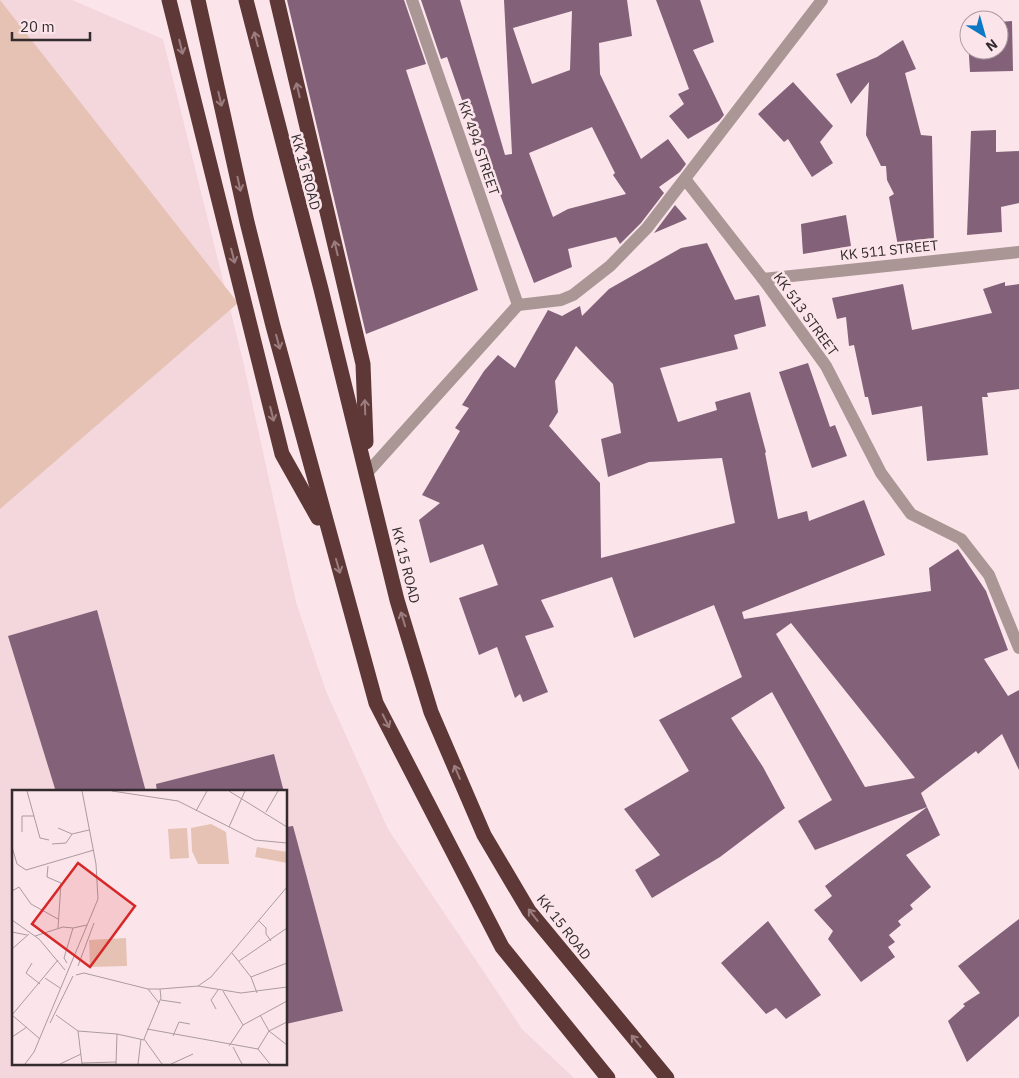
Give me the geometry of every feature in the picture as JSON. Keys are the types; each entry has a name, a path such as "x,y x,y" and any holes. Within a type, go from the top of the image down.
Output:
{"highway":[{"path":"169,0 282,454 330,539"},
{"path":"198,0 273,326 376,703 502,947 608,1078"},
{"name":"KK 15 ROAD","path":"246,0 367,473 397,600 431,712 484,835 529,911 667,1078"},
{"path":"277,0 363,364 367,473"}],"street":[{"name":"KK 494 STREET","path":"412,0 518,305"},
{"path":"367,473 518,305 561,300 573,295 610,266 647,228 822,0"},
{"name":"KK 513 STREET","path":"685,179 763,279 826,366 881,472 911,514 961,539 989,575 1019,648"},
{"name":"KK 511 STREET","path":"763,279 1019,252"}],"shaded area":[{"path":"0,0 72,0 163,39 243,361 296,602 326,691 388,829 522,1029 574,1078 0,1078"},
{"path":"0,0 238,303 0,509"}],"building":[{"path":"287,0 404,0 426,64 406,70 478,290 366,334"},
{"path":"421,0 460,0 505,155 512,154 504,0 627,0 632,36 599,43 600,74 641,159 668,139 686,164 680,172 659,187 664,193 641,223 620,244 616,237 568,249 572,267 534,283 465,103 463,103 447,57 441,59","holes":["572,11 570,70 532,84 513,28","592,127 615,173 613,175 626,194 568,209 553,217 529,153"]},
{"path":"656,0 700,0 714,42 693,50 724,115 719,121 688,139 669,116 684,104 678,94 689,89"},
{"path":"1009,21 1012,21 1013,71 970,72 969,60 1009,60"},
{"path":"903,40 916,69 905,73 921,135 932,136 934,244 898,246 889,197 894,194 887,180 886,166 881,166 866,135 869,82 851,104 836,74 877,57"},
{"path":"793,82 833,126 820,142 833,163 812,177 788,139 784,142 758,114"},
{"path":"996,130 996,152 1019,151 1019,203 1001,207 1002,232 967,235 971,131"},
{"path":"675,205 687,219 654,233"},
{"path":"846,215 851,246 803,254 801,224"},
{"path":"707,243 735,300 759,295 766,326 734,335 738,349 660,368 678,422 717,410 715,402 750,392 766,452 778,519 807,511 809,521 864,500 885,555 742,612 744,619 931,591 929,568 958,549 986,591 1008,650 984,659 1008,696 1019,690 1019,770 1002,734 978,754 976,751 921,793 927,807 815,850 798,821 832,800 772,692 731,718 763,767 785,808 720,857 652,898 635,870 660,855 624,809 689,771 659,720 742,677 714,605 634,638 612,577 541,600 554,627 525,636 548,692 523,702 520,694 515,698 497,647 479,655 459,598 498,585 483,544 430,563 419,520 440,503 422,495 460,431 455,428 469,408 462,405 484,371 498,355 515,368 548,310 562,316 580,306 582,316 609,289 681,248","holes":["576,346 613,384 621,433 601,439 608,477 649,462 722,458 735,523 601,558 600,483 549,426 558,412 555,381","791,623 915,778 865,787 776,634"]},
{"path":"1005,282 1005,286 1019,284 1019,389 987,393 988,397 982,397 988,455 927,461 922,406 872,415 868,397 865,397 854,345 849,346 846,317 837,319 832,298 903,284 912,330 992,313 983,289"},
{"path":"808,363 830,427 835,425 847,456 812,468 779,372"},
{"path":"97,610 145,790 55,790 8,636"},
{"path":"274,754 283,790 157,790 156,784"},
{"path":"927,807 940,835 906,855 931,887 910,905 913,909 898,921 901,925 889,935 895,942 888,947 895,957 861,982 828,939 833,931 814,910 832,896 825,886"},
{"path":"293,826 343,1011 288,1024 288,827"},
{"path":"1019,919 1019,1016 967,1062 948,1021 965,1006 963,1004 980,993 958,966"},
{"path":"768,921 821,995 786,1019 776,1008 766,1014 721,963"}]}
